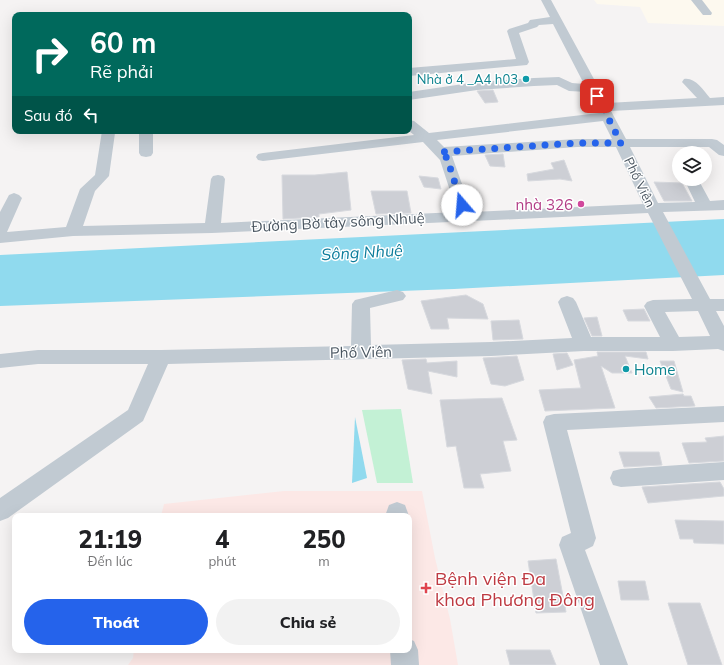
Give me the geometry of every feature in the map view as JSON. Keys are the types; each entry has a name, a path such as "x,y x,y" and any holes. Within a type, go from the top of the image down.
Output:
{"street":[{"name":"Phố Viên","path":"0,361 38,358 161,357 491,349 584,344 723,343 655,213 594,88 546,0"},
{"path":"696,0 707,13"},
{"path":"412,72 522,62 513,31 533,25 534,22 557,20"},
{"path":"412,96 477,86 534,82 559,81 569,87 594,88"},
{"path":"688,82 707,102"},
{"path":"263,157 427,138 605,112 724,101"},
{"path":"412,126 427,138 447,158 466,216"},
{"path":"72,231 88,190 102,176 108,134"},
{"path":"146,134 146,153"},
{"path":"440,152 577,143 712,143 724,152"},
{"path":"212,228 218,179"},
{"path":"694,186 705,206"},
{"path":"0,231 14,198"},
{"name":"Đường Bờ tây sông Nhuệ","path":"0,238 72,231 212,228 466,216 655,213 724,205"},
{"path":"361,352 361,304 397,296"},
{"path":"567,302 584,344"},
{"path":"673,344 653,306 724,305"},
{"path":"0,511 136,415 161,357"},
{"path":"614,665 571,545 584,538 554,422 724,414"},
{"path":"621,478 724,471"},
{"path":"404,653 405,665"}],"shaded area":[{"path":"594,0 724,0 724,26 648,23 640,7 597,4"},
{"name":"Bệnh viện Đa khoa Phương Đông","path":"284,491 422,491 435,558 450,619 458,665 128,665 133,658 134,653 412,653 412,513 162,513 164,504"}],"green space":[{"path":"401,409 413,483 377,483 362,410"}],"water":[{"name":"Sông Nhuệ","path":"724,219 724,275 454,289 0,306 0,255"},
{"path":"355,417 367,478 352,483"}],"building":[{"path":"493,90 498,102 485,103 477,91"},
{"path":"503,154 505,167 490,166 485,155"},
{"path":"564,160 572,181 560,179 528,181 527,174 554,169 551,163"},
{"path":"347,172 351,210 319,214 319,217 283,219 282,175 315,175"},
{"path":"419,176 438,178 441,189 424,187"},
{"path":"654,182 672,183 672,186 684,186 692,201 664,201"},
{"path":"371,191 407,191 411,213 376,214"},
{"path":"466,295 483,304 488,319 447,318 449,329 431,329 421,301"},
{"path":"644,309 650,321 628,321 623,310"},
{"path":"597,317 602,336 592,336 584,318"},
{"path":"519,320 523,339 493,340 491,321"},
{"path":"597,352 646,352 648,359 625,356 632,373 612,373 601,366 615,408 545,411 539,390 581,388 574,360 598,356"},
{"path":"567,353 573,365 557,370 553,354"},
{"path":"517,356 524,380 505,386 491,384 483,358"},
{"path":"426,359 427,363 457,361 457,377 428,371 432,394 408,389 402,360"},
{"path":"660,361 674,361 683,392 671,389"},
{"path":"683,394 684,396 691,396 695,406 656,408 649,397"},
{"path":"502,398 517,440 503,441 511,471 480,474 484,488 464,488 456,446 447,447 440,400"},
{"path":"724,436 724,461 689,463 682,443 707,442 705,438"},
{"path":"619,452 659,452 662,465 624,467"},
{"path":"720,482 724,489 724,496 648,503 642,487"},
{"path":"675,520 724,521 724,544 694,543 693,539 680,539"},
{"path":"556,559 566,612 536,613 528,561"},
{"path":"618,581 645,581 649,600 621,600"},
{"path":"668,603 700,603 722,665 688,665"},
{"path":"506,650 550,650 556,665 510,665"}],"place":[{"name":"Nhà ở 4 _A4 h03","path":"526,79"},
{"name":"nhà 326","path":"581,204"},
{"name":"Home","path":"626,369"},
{"name":"Bệnh viện Đa khoa Phương Đông","path":"426,588"}],"route":[{"path":"462,205 447,158 440,152 577,143 621,143 597,96"}]}
